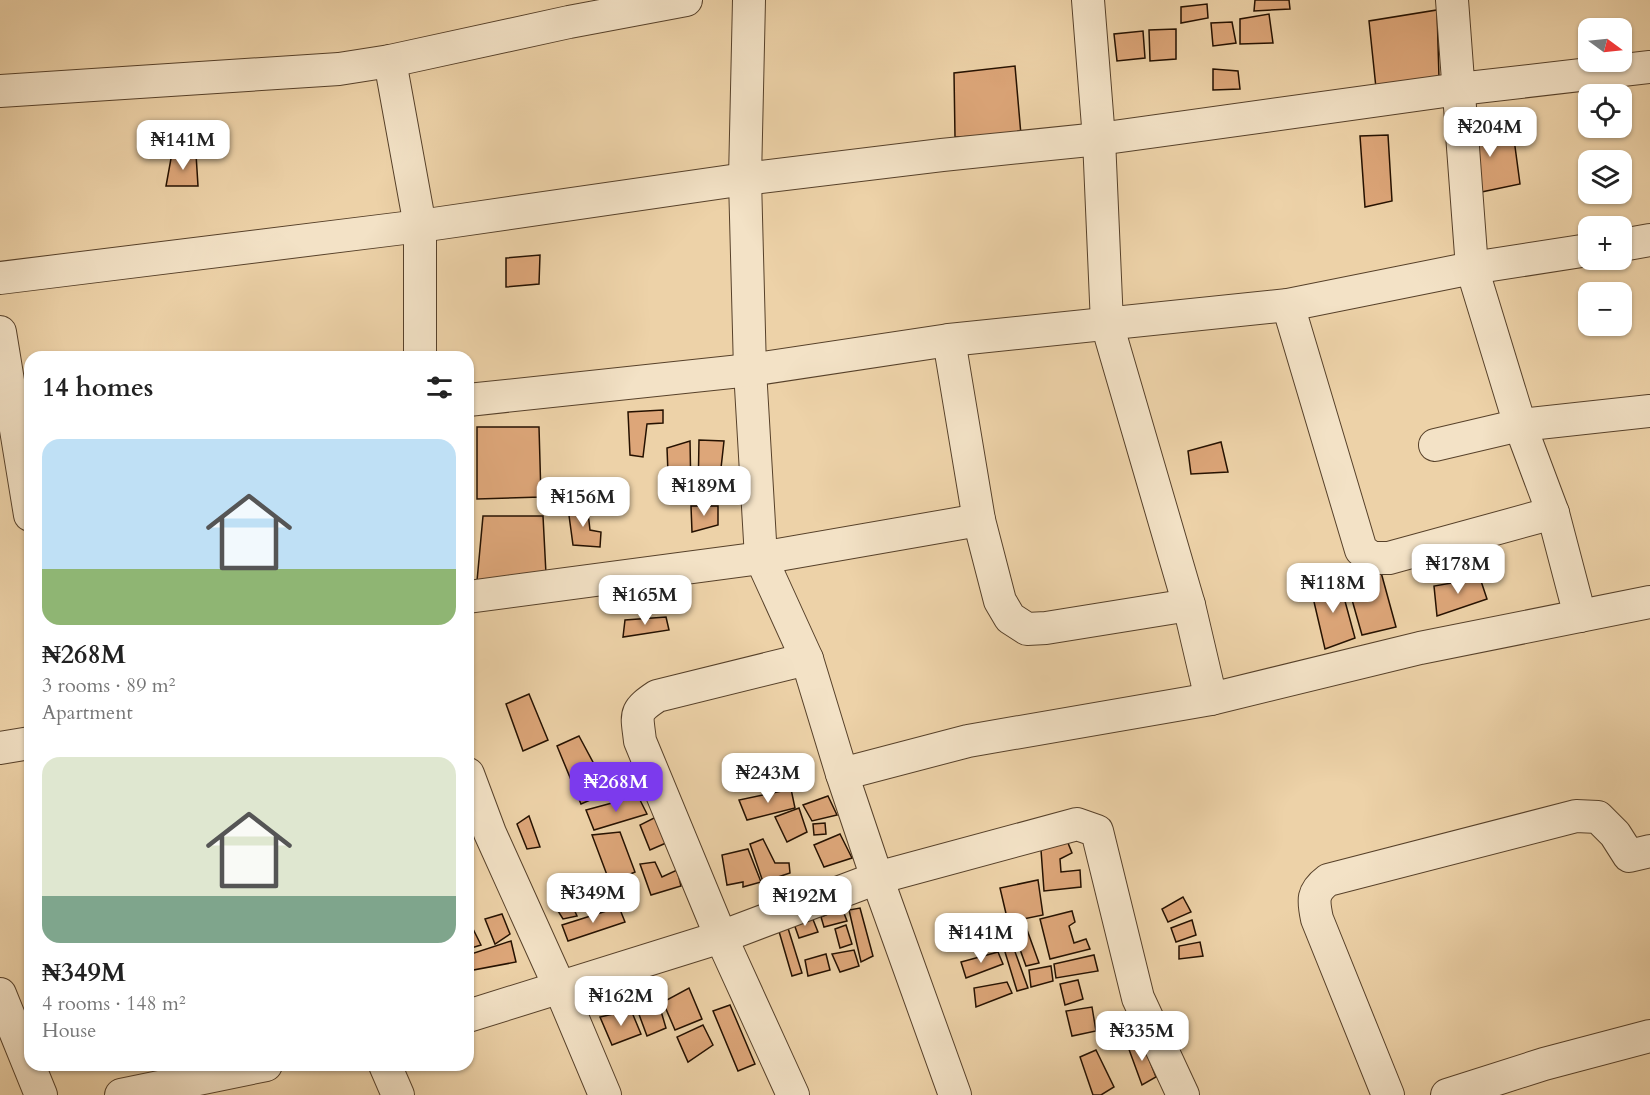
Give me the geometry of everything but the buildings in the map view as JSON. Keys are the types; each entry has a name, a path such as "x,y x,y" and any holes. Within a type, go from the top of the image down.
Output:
{"street":[{"path":"0,91 339,69 390,61 569,22 686,0"},
{"path":"749,0 745,179 750,370 761,558 807,659 877,878 955,1095"},
{"path":"1088,0 1099,139 1107,324 1189,605 1210,699"},
{"path":"1452,0 1472,268 1520,425 1553,513 1580,616"},
{"path":"390,61 420,226 420,351"},
{"path":"0,278 420,226 745,179 1099,139 1459,89 1650,67"},
{"path":"1632,243 1650,240"},
{"path":"474,399 750,370 949,340 1288,305 1472,268 1578,252"},
{"path":"1288,305 1360,550 1372,558 1389,558 1553,513"},
{"path":"0,332 24,478"},
{"path":"949,340 979,520 1000,601 1010,618 1027,629 1046,628 1189,605"},
{"path":"1435,445 1520,425 1650,411"},
{"path":"474,596 761,558 979,520"},
{"path":"842,774 968,741 1210,699 1420,648 1650,602"},
{"path":"794,1095 721,937 640,741 637,715 643,705 657,696 807,659"},
{"path":"0,748 24,744"},
{"path":"474,790 490,832 605,1095"},
{"path":"1388,1095 1317,919 1314,904 1315,894 1319,887 1328,880 1576,816 1598,817 1614,834 1629,856 1650,851"},
{"path":"474,1014 721,937 877,878 1077,824 1097,831 1138,998 1183,1095"},
{"path":"0,994 24,1055"},
{"path":"1447,1095 1544,1064 1650,1036"},
{"path":"30,1071 40,1095"},
{"path":"121,1095 243,1071"},
{"path":"388,1071 398,1095"}]}
